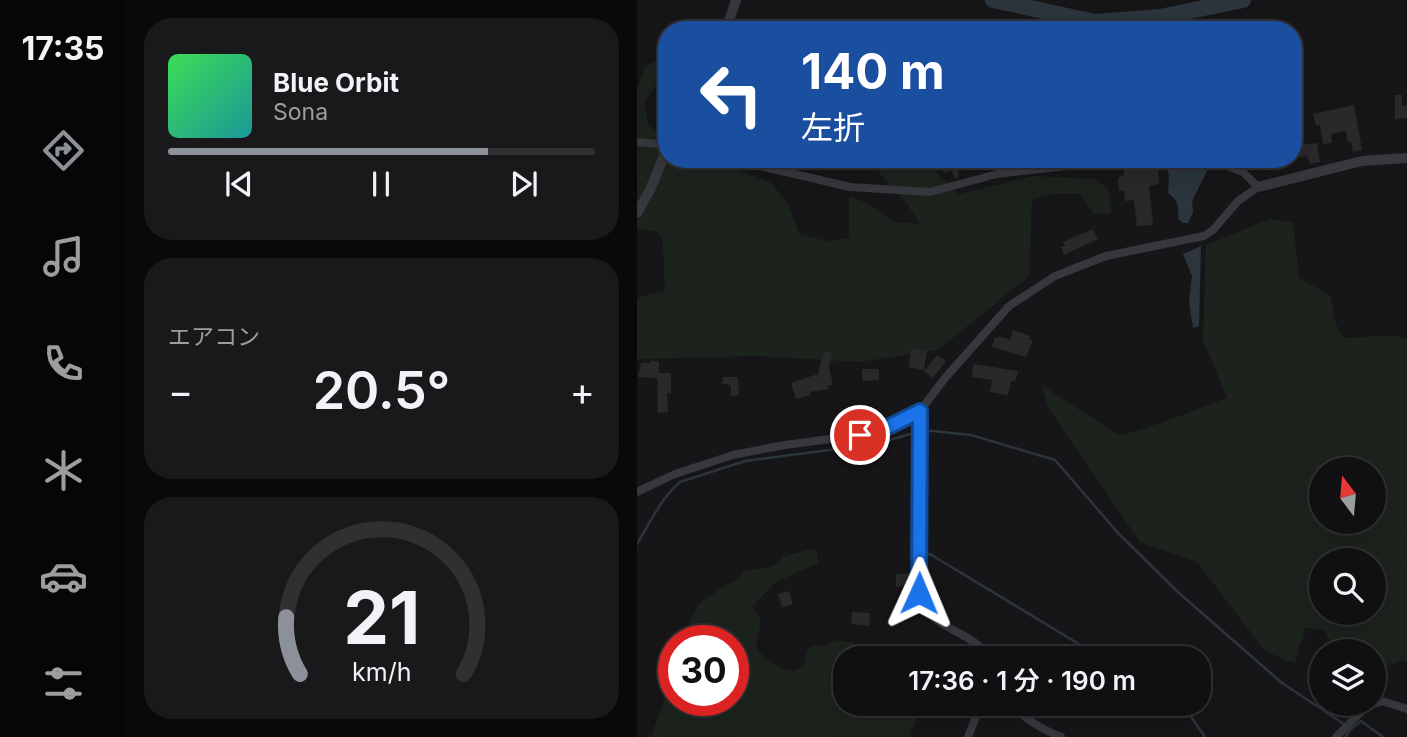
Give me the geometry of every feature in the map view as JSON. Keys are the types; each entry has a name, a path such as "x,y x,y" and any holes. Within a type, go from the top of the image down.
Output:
{"street":[{"path":"729,21 736,0"},
{"path":"637,142 658,146"},
{"path":"637,492 675,474 733,455 884,429 920,411 945,377 1010,306 1055,276 1106,256 1204,236 1213,230 1238,201 1258,187 1362,161 1407,158"},
{"path":"637,213 659,168"},
{"path":"769,168 850,187 930,192 997,174 1049,168"},
{"path":"1233,168 1243,172 1258,187"},
{"path":"920,411 919,593 926,612 978,646"},
{"path":"1336,737 1366,707 1383,701 1407,709"},
{"path":"968,737 976,716"},
{"path":"1023,716 1061,737"}],"shaded area":[{"path":"658,60 658,82 644,103 649,126 658,132 658,168 731,168 771,182 789,206 799,234 826,241 849,238 849,196 867,203 894,222 920,224 905,201 881,175 879,168 936,168 936,172 959,194 1033,176 1094,179 1109,189 1111,213 1094,214 1080,194 1054,194 1032,200 1029,276 938,350 859,362 757,356 637,359 637,298 665,291 663,242 657,231 637,229 637,90 645,66"},
{"path":"1167,168 1208,168 1192,201 1193,212 1188,223 1178,219 1177,204 1168,193"},
{"path":"1270,219 1293,223 1299,278 1331,296 1335,322 1343,338 1383,335 1407,339 1407,660 1386,666 1386,639 1328,639 1325,630 1305,628 1295,664 1265,651 1197,562 1140,542 1049,409 1041,385 1119,435 1227,398 1203,340 1206,245"},
{"path":"1201,246 1199,326 1193,328 1189,302 1192,276 1183,254"},
{"path":"812,549 817,552 818,563 776,582 752,607 761,620 756,647 773,664 795,671 805,664 807,650 815,645 823,646 837,640 854,643 856,646 833,646 833,716 916,716 916,723 910,732 911,737 651,737 658,716 749,716 749,625 689,625 698,604 738,579 743,572 778,564 783,557"}],"building":[{"path":"1395,95 1402,95 1402,106 1407,105 1407,118 1395,119"},
{"path":"1354,105 1362,150 1353,152 1346,131 1331,134 1332,143 1323,144 1320,125 1316,126 1313,114"},
{"path":"1317,143 1320,162 1310,164 1307,156 1302,157 1302,145"},
{"path":"942,168 958,168 959,177 955,179 951,170 944,173"},
{"path":"1124,168 1158,169 1159,184 1149,186 1153,225 1137,226 1134,200 1125,201 1124,190 1119,191 1118,178 1124,175"},
{"path":"1093,229 1098,239 1064,255 1061,247 1065,246 1063,242"},
{"path":"1013,330 1030,336 1029,339 1033,340 1026,357 992,347 995,337 1010,340"},
{"path":"911,349 927,351 924,370 909,367"},
{"path":"825,352 832,353 829,367 833,385 796,399 791,383 818,374"},
{"path":"937,355 946,361 933,378 924,371"},
{"path":"659,361 659,373 671,373 671,393 667,393 668,412 658,413 657,378 638,377 641,363"},
{"path":"973,364 1018,371 1015,382 1011,381 1008,395 990,392 992,380 972,377"},
{"path":"862,369 879,369 879,380 862,381"},
{"path":"723,377 738,377 739,395 731,396 731,385 722,384"},
{"path":"913,573 912,584 896,587 896,574"},
{"path":"789,591 793,604 782,607 778,594"},
{"path":"852,612 870,613 869,626 851,624"}],"waterway":[{"path":"993,0 1090,21"},
{"path":"1108,21 1160,17 1243,0"},
{"path":"923,430 971,435 1055,460 1118,533 1179,593 1282,683 1344,724"},
{"path":"637,544 661,503 680,482 745,461 876,444 917,432"},
{"path":"914,433 911,557 930,554 1082,646"},
{"path":"1191,716 1205,737"},
{"path":"1349,728 1361,721 1383,737"},
{"path":"1345,737 1351,729"}],"route":[{"path":"860,435 884,429 920,411 919,593"}]}
